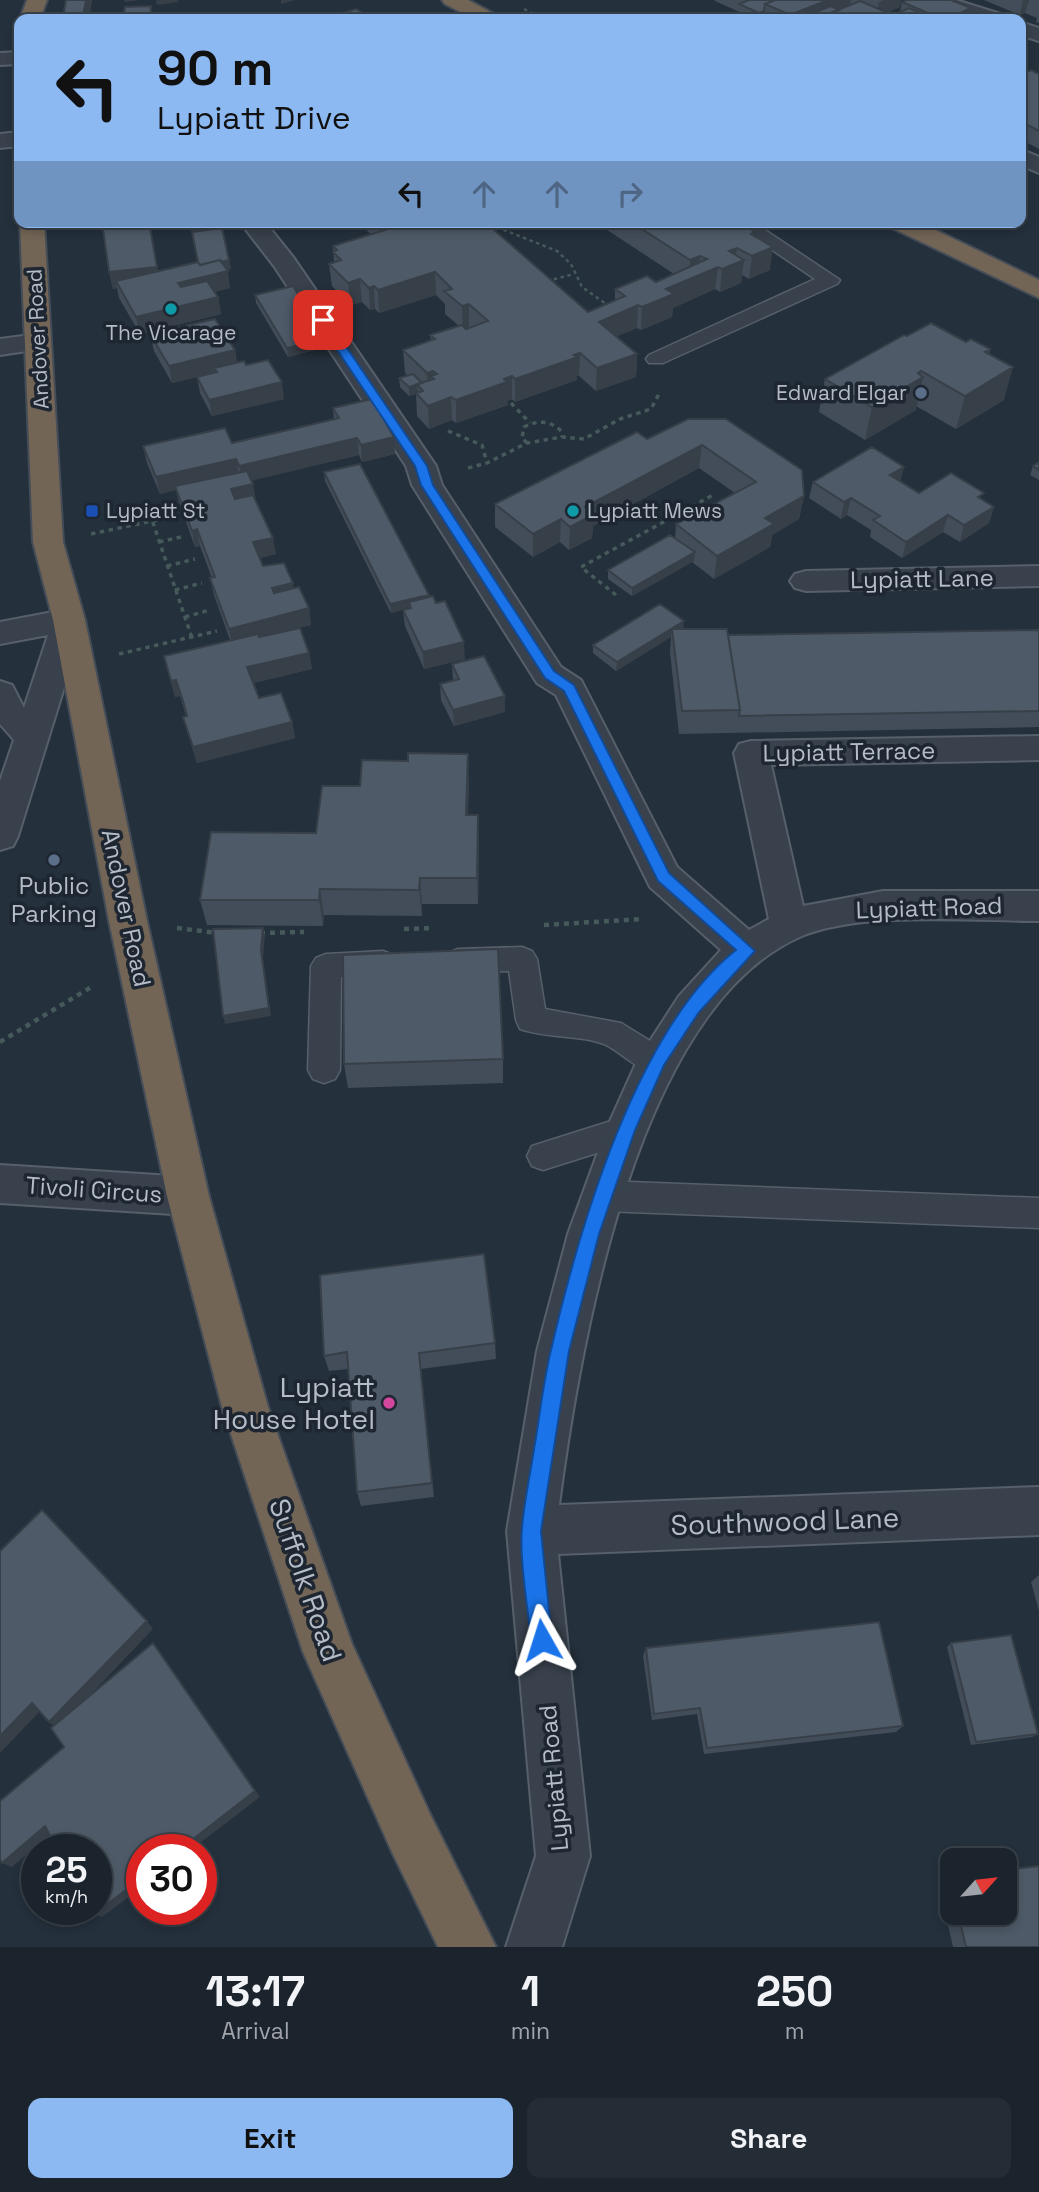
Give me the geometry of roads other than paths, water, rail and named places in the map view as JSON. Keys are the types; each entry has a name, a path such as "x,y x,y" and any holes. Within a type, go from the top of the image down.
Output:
{"highway":[{"path":"452,0 479,14"},
{"name":"Andover Road","path":"32,228 48,542 69,620 128,922 188,1196"},
{"path":"911,228 1039,290"},
{"name":"Suffolk Road","path":"188,1196 245,1407 329,1652 411,1833 468,1947"}],"street":[{"path":"935,0 981,14"},
{"path":"257,228 284,262 421,466 427,485 549,675 569,688 663,877 747,951"},
{"path":"0,346 38,342"},
{"name":"Lypiatt Lane","path":"806,581 1039,576"},
{"path":"0,633 69,620 0,836"},
{"path":"0,693 3,706 30,736"},
{"name":"Lypiatt Terrace","path":"789,926 751,753 1039,748"},
{"name":"Lypiatt Road","path":"534,1947 563,1856 531,1531 559,1351 590,1234 627,1130 657,1061 693,1007 730,964 789,926 818,916 883,906 1039,906"},
{"name":"Tivoli Circus","path":"0,1184 188,1196"},
{"name":"Southwood Lane","path":"531,1531 1039,1511"}],"lane":[{"path":"656,359 830,280 749,228"},
{"path":"324,1070 326,966 522,959 531,1020 610,1031 657,1061"},
{"path":"544,1156 627,1130"},
{"path":"604,1196 1039,1213"}],"place":[{"name":"The Vicarage","path":"171,309"},
{"name":"Edward Elgar","path":"921,393"},
{"name":"Lypiatt St","path":"92,511"},
{"name":"Lypiatt Mews","path":"573,511"},
{"name":"Public Parking","path":"54,860"},
{"name":"Lypiatt House Hotel","path":"389,1403"}]}
